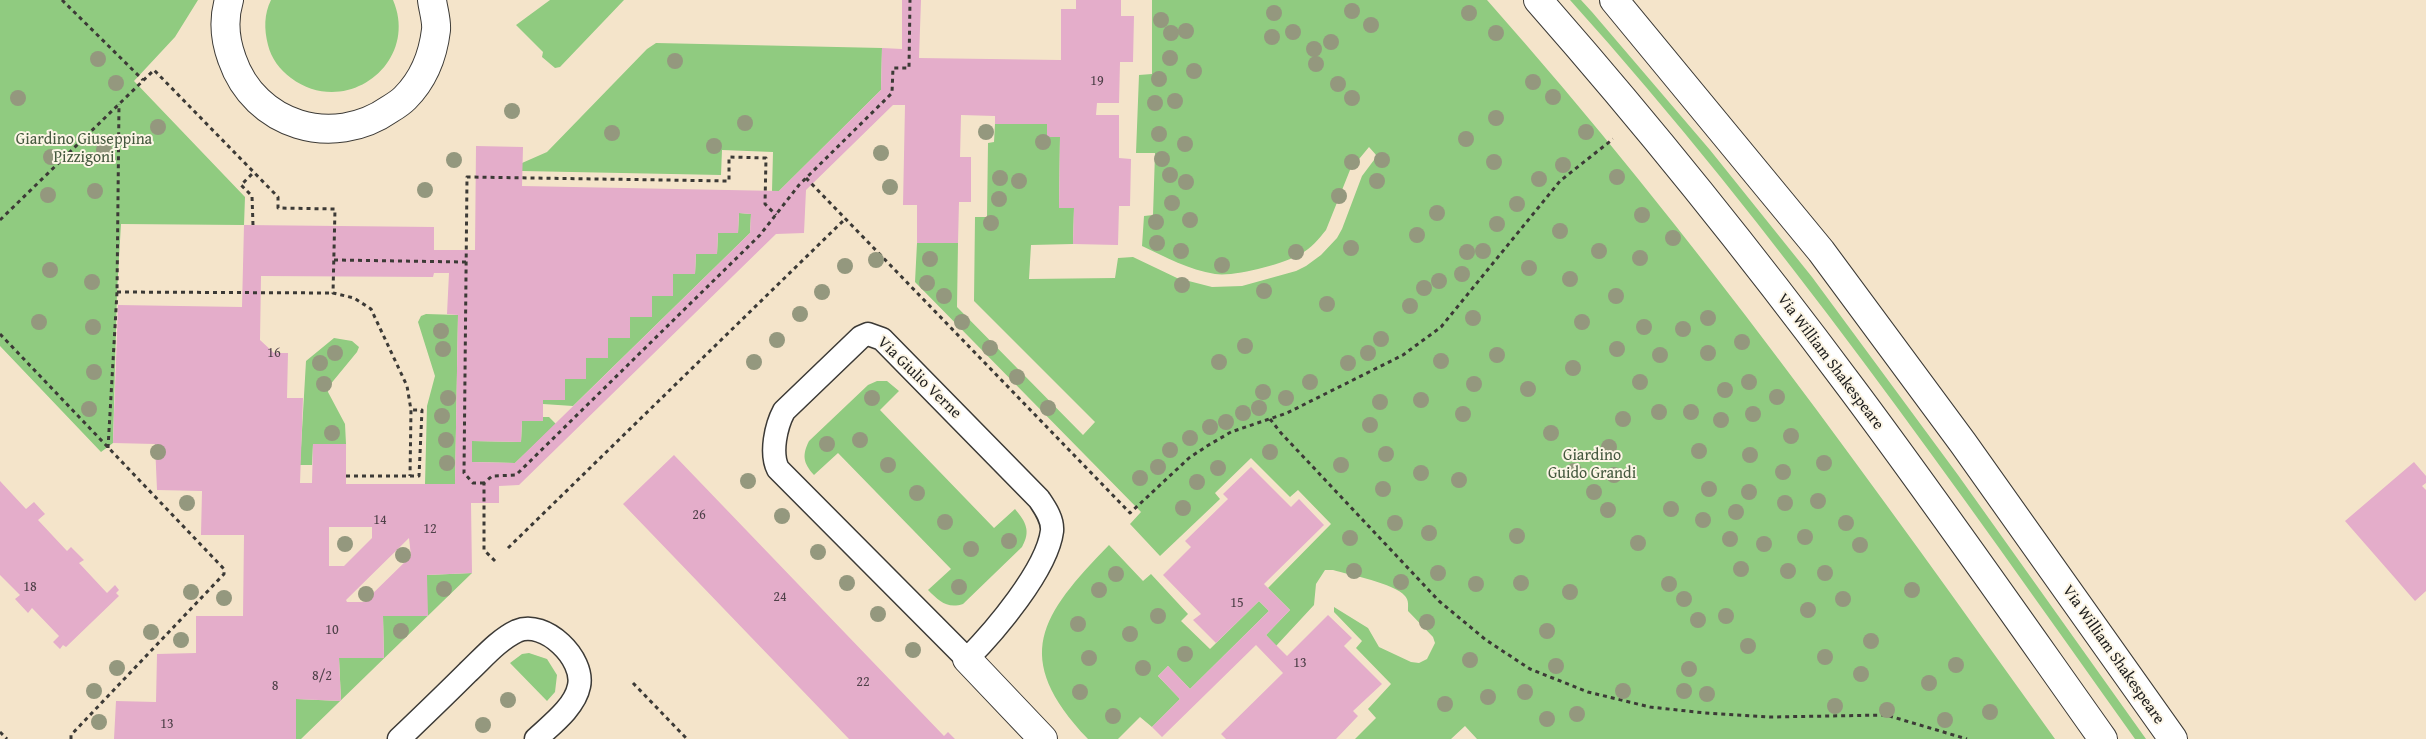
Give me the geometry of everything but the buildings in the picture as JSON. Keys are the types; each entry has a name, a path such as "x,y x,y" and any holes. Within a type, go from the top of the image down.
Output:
{"main road":[{"path":"228,0 225,12 227,44 237,74 255,99 281,118 303,126 343,129 373,121 405,98 422,74 427,66 436,28 432,0"},
{"name":"Via William Shakespeare","path":"1538,0 1648,129 1814,339 2103,739"},
{"name":"Via William Shakespeare","path":"1614,0 1821,251 1963,443 2173,739"},
{"name":"Via Giulio Verne","path":"967,659 1043,739"}],"lane":[{"name":"Via Giulio Verne","path":"868,334 882,339 1039,499 1049,514 1052,529 1048,546 1033,573 1007,615 967,659 778,469 774,460 778,421 784,411 862,337 868,334"},
{"path":"399,739 494,647 519,630 530,628 541,631 553,638 574,661 579,674 579,687 571,702 536,739"}],"path":[{"path":"62,0 143,80"},
{"path":"776,215 765,204 766,158 729,157 729,181 467,177 464,473 473,483 484,483 492,476 516,475 760,235 806,178 892,93 893,68 909,68 910,0"},
{"path":"0,220 154,70 278,197 278,208 335,209 333,293"},
{"path":"108,448 116,292 119,104"},
{"path":"806,178 1130,513 1189,458 1207,446 1231,432 1304,405 1403,355 1421,343 1441,327 1560,181 1618,136"},
{"path":"252,225 252,196 241,185 254,172"},
{"path":"508,548 845,219"},
{"path":"334,260 466,262"},
{"path":"116,292 333,293 354,298 371,309 407,386 411,410 410,476"},
{"path":"0,334 224,570 224,574 71,735 71,739"},
{"path":"346,476 420,476 422,410 411,410"},
{"path":"1270,419 1428,590 1486,640 1530,669 1588,692 1650,707 1771,717 1886,715 1967,739"},
{"path":"484,483 484,550 494,561"},
{"path":"633,683 687,739"},
{"path":"0,732 7,739"}],"green space":[{"name":"Giardino Giuseppina Pizzigoni","path":"0,0 198,0 175,37 134,81 245,197 244,225 121,224 117,292 113,443 101,452 0,346"},
{"path":"271,0 393,0 399,23 396,45 387,63 373,78 355,88 334,92 312,89 287,75 271,55 265,27 267,11"},
{"path":"550,0 624,0 560,67 555,68 542,57 543,52 516,25"},
{"name":"Giardino Guido Grandi","path":"1152,0 1487,0 1638,178 1781,362 2055,739 1477,739 1465,726 1451,739 1355,739 1376,718 1368,709 1391,684 1356,648 1362,641 1334,612 1334,607 1368,628 1379,647 1411,662 1419,663 1427,659 1435,643 1433,637 1408,611 1408,601 1405,596 1382,583 1333,570 1325,570 1316,584 1314,605 1276,646 1266,635 1290,610 1268,588 1331,524 1298,490 1290,497 1251,458 1215,493 1220,499 1160,556 1130,524 1141,512 915,282 917,243 958,243 957,307 1083,435 1095,422 974,301 975,217 987,217 988,143 994,142 995,124 1047,124 1060,137 1059,207 1074,208 1073,244 1031,245 1029,279 1115,278 1118,258 1133,257 1177,278 1212,287 1242,286 1296,271 1306,266 1321,255 1337,238 1362,176 1377,156 1369,147 1350,170 1326,230 1308,249 1293,258 1246,272 1215,274 1187,266 1142,246 1144,216 1153,215 1155,153 1136,153 1139,75 1152,74"},
{"path":"1570,0 1581,0 1592,12 1710,150 1812,277 1958,475 2146,739 2135,739 1932,455 1793,269 1721,177"},
{"path":"656,43 882,48 881,90 779,191 772,191 773,152 722,150 721,175 522,171 522,163 547,152 647,49"},
{"path":"739,213 751,214 750,233 573,406 543,404 543,400 565,400 565,379 586,379 586,358 608,358 608,338 630,317 652,317 652,296 673,296 673,274 695,274 696,254 717,254 718,233 738,233"},
{"path":"426,314 458,315 455,484 425,484 427,406 435,376 418,322 421,316"},
{"path":"334,338 352,341 359,347 329,386 328,392 345,424 346,444 313,444 312,465 300,465 306,361"},
{"path":"877,381 887,381 899,391 880,410 994,528 1015,509 1026,527 1025,541 1022,547 963,604 948,605 940,601 928,590 951,569 838,453 814,475 806,463 805,451 809,441 868,385"},
{"path":"549,417 556,424 515,463 472,462 472,441 521,442 522,421"},
{"path":"1109,545 1143,581 1151,574 1188,614 1181,621 1210,649 1259,601 1269,611 1190,689 1168,666 1158,676 1180,699 1152,727 1140,717 1118,739 1088,739 1064,710 1049,684 1042,660 1044,638 1052,616 1066,593"},
{"path":"472,573 341,700 339,658 384,658 383,616 427,575"},
{"path":"529,653 547,659 557,675 555,692 547,701 510,663 522,654"},
{"path":"296,699 340,701 301,739 296,739"}]}
